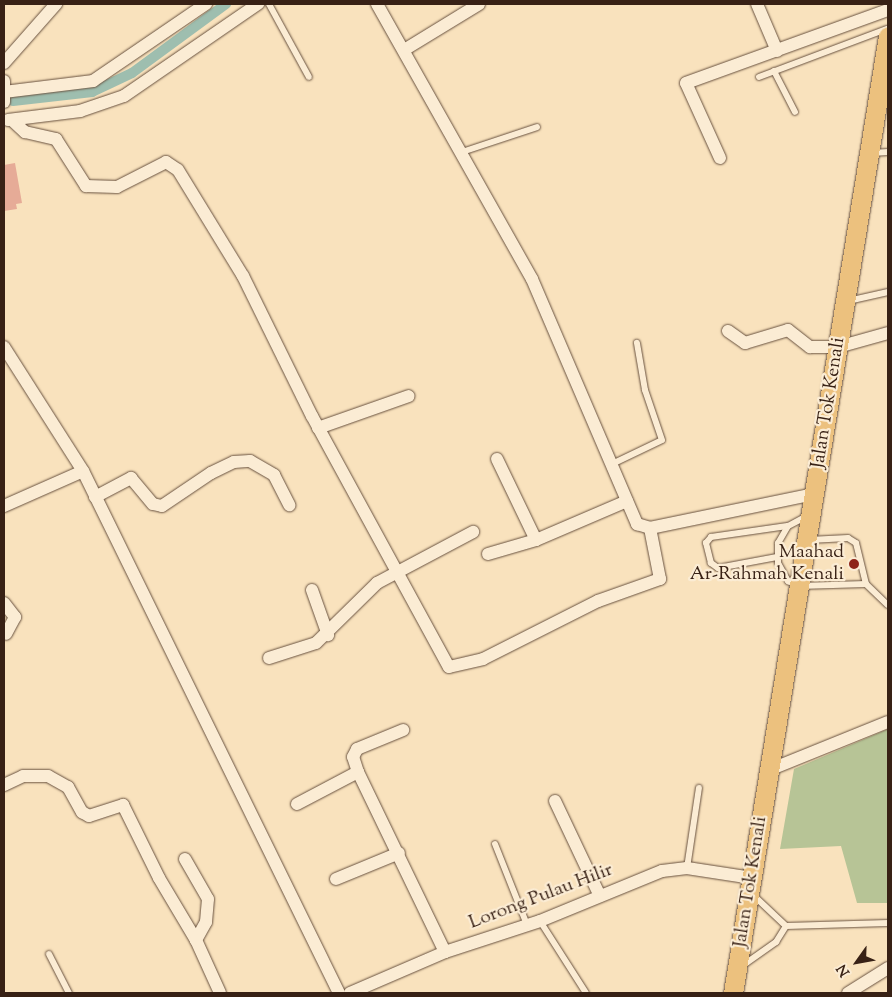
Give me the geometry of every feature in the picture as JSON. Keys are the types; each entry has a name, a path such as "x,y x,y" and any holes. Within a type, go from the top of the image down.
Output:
{"main road":[{"name":"Jalan Tok Kenali","path":"733,993 869,153 886,69 888,36"}],"street":[{"path":"4,63 56,4"},
{"path":"4,92 93,81 206,4"},
{"path":"8,120 80,111 124,96 258,4"},
{"path":"377,4 532,279 637,524 650,528 814,494"},
{"path":"404,50 479,4"},
{"path":"757,4 777,51"},
{"path":"720,158 686,84 888,10"},
{"path":"4,81 4,102"},
{"path":"8,120 25,132 56,140 86,186 117,186 172,163 243,276 318,428 449,666 458,667 598,602 660,579 650,528"},
{"path":"728,331 745,343 788,330 810,347 838,346 888,333"},
{"path":"4,347 83,471 339,993"},
{"path":"318,428 409,396"},
{"path":"496,459 536,540"},
{"path":"95,497 132,478 153,504 162,506 211,473 234,462 250,461 274,475 289,505"},
{"path":"4,506 83,471"},
{"path":"488,554 536,540 628,501"},
{"path":"269,658 302,649 328,635 368,590 397,571 473,532"},
{"path":"312,590 328,635"},
{"path":"4,602 15,617 6,634"},
{"path":"769,770 888,722"},
{"path":"403,730 357,749 353,757 358,772 399,853 445,952"},
{"path":"298,804 358,772"},
{"path":"4,785 23,776 48,776 68,787 82,812 89,816 123,805 166,891 196,940 220,993"},
{"path":"554,800 600,896"},
{"path":"336,880 399,853"},
{"path":"185,859 208,899 206,922 196,940"},
{"name":"Lorong Pulau Hilir","path":"350,993 445,952 527,925 662,872 687,868 751,885"},
{"path":"848,993 888,968"}],"lane":[{"path":"269,4 309,77"},
{"path":"759,77 888,29"},
{"path":"774,71 794,112"},
{"path":"462,152 537,127"},
{"path":"869,153 888,152"},
{"path":"845,301 888,292"},
{"path":"612,464 662,440 645,390 637,343"},
{"path":"777,557 718,568 711,563 706,543 712,537 788,526 810,517"},
{"path":"788,526 780,537 777,557 784,576 799,586 866,584"},
{"path":"806,540 848,538 856,543 866,584 888,605"},
{"path":"687,868 699,788"},
{"path":"495,844 527,925"},
{"path":"751,885 786,926"},
{"path":"540,920 586,993"},
{"path":"786,926 888,923"},
{"path":"737,970 776,942 786,926"},
{"path":"49,954 69,993"}],"green space":[{"path":"888,729 888,903 857,903 841,846 780,849 794,769"}],"building":[{"path":"15,163 22,203 16,204 17,209 4,211 4,165"}],"waterway":[{"path":"13,101 92,92 132,73 226,4"}],"place":[{"name":"Maahad Ar-Rahmah Kenali","path":"854,564"}]}
